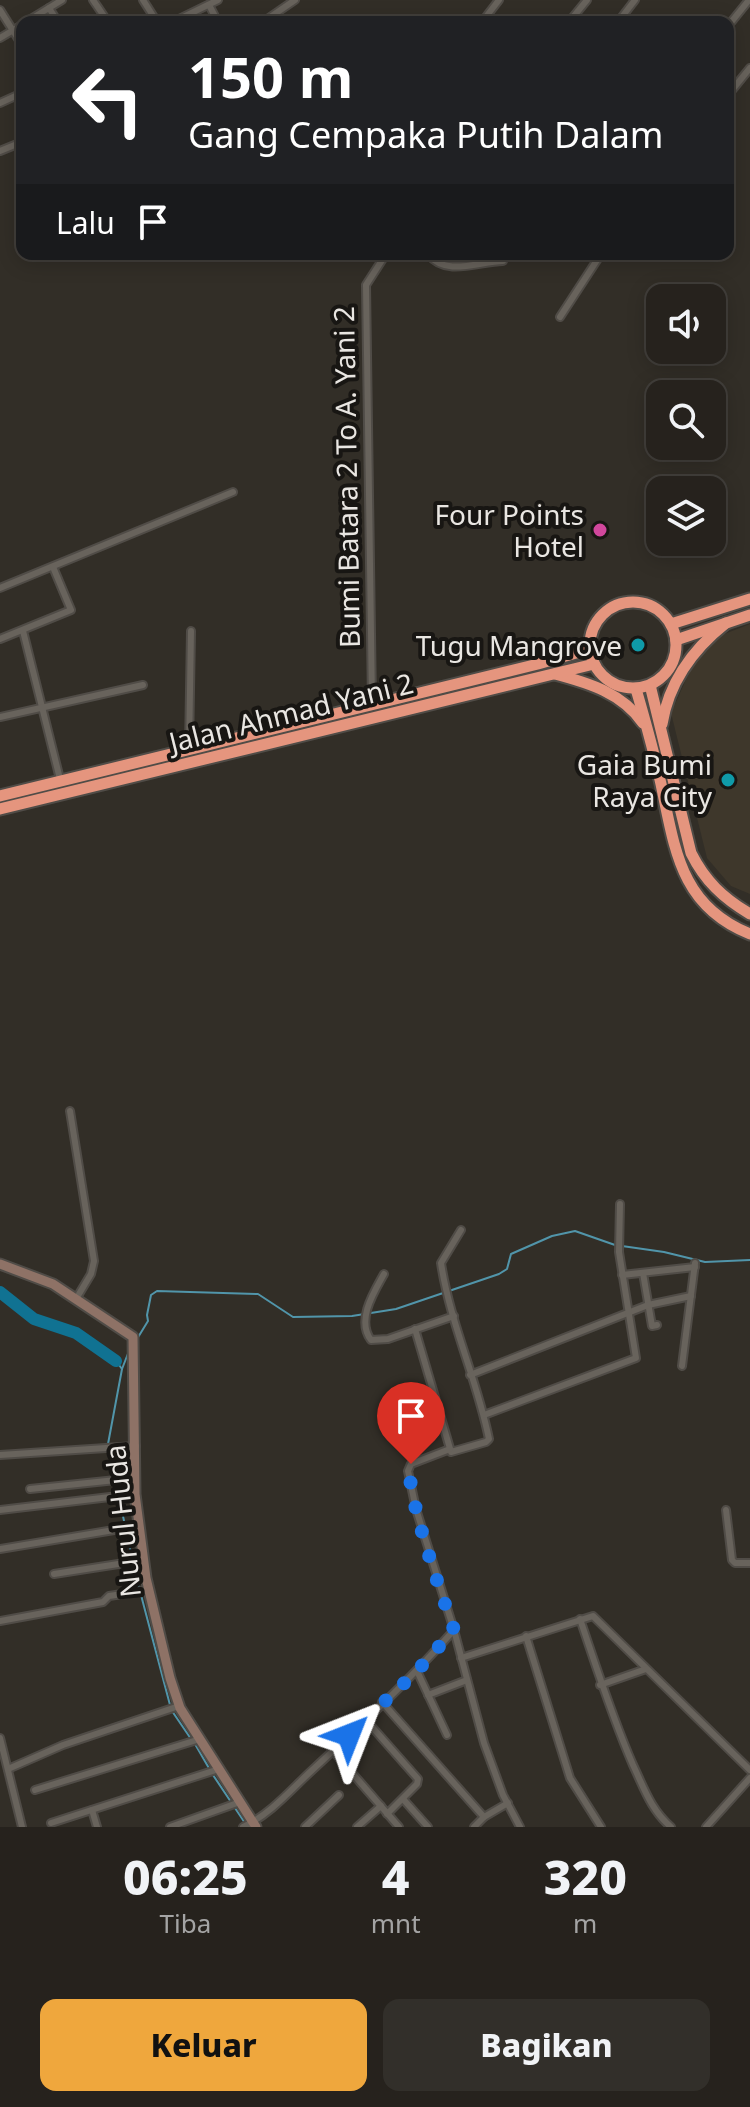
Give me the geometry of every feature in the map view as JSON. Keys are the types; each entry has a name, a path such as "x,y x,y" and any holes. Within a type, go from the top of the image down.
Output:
{"highway":[{"path":"671,624 750,599"},
{"path":"647,604 657,609 671,624 676,640 674,661 669,671 650,685 636,689 614,685 604,679 594,664 590,638 599,619 616,605 647,604"},
{"path":"676,640 750,615"},
{"path":"661,728 668,698 691,657 726,623"},
{"name":"Jalan Ahmad Yani 2","path":"0,796 590,649"},
{"name":"Jalan Ahmad Yani 2","path":"0,809 594,664"},
{"path":"552,673 591,683 608,693 636,713 647,730"},
{"path":"650,685 691,853 715,890 750,914"},
{"path":"636,689 675,849 688,881 696,896 710,909 726,922 750,934"}],"street":[{"path":"36,16 62,0"},
{"path":"194,0 200,9"},
{"path":"185,16 218,0"},
{"path":"272,16 295,0"},
{"path":"487,16 499,0"},
{"path":"574,16 587,0"},
{"path":"623,16 635,0"},
{"path":"734,19 749,0"},
{"path":"209,5 215,16"},
{"path":"49,8 54,16"},
{"path":"0,10 16,35"},
{"path":"0,38 16,28"},
{"path":"734,88 750,68"},
{"path":"0,92 2,102"},
{"name":"Bumi Batara 2 To A. Yani 2","path":"372,703 366,285 382,260"},
{"path":"434,260 451,267 503,261"},
{"path":"560,317 597,260"},
{"path":"0,588 233,492"},
{"path":"0,639 71,610 53,567"},
{"path":"23,631 60,779"},
{"path":"189,749 191,631"},
{"path":"0,717 143,685"},
{"path":"70,1111 94,1266 76,1299"},
{"path":"484,1415 636,1358 618,1246 620,1204"},
{"path":"415,1329 451,1452 486,1442 489,1439 484,1415 470,1375 441,1263 461,1230"},
{"name":"Nurul Huda","path":"0,1264 45,1280 130,1333 134,1343 136,1446 135,1478 130,1495 147,1590 174,1708 213,1771 238,1802 250,1825"},
{"path":"622,1275 695,1265 682,1366"},
{"path":"643,1273 652,1326 657,1325"},
{"path":"384,1274 366,1315 367,1335 371,1340 388,1339 454,1316"},
{"path":"470,1375 648,1305 691,1296"},
{"path":"0,1455 136,1446"},
{"path":"450,1449 411,1464 408,1471 420,1523 454,1630 484,1743 520,1827"},
{"path":"30,1489 135,1478"},
{"path":"0,1510 130,1495"},
{"path":"726,1510 732,1560 735,1563 750,1563"},
{"path":"0,1549 114,1530"},
{"path":"54,1574 142,1560"},
{"path":"0,1621 103,1602 108,1597 147,1590"},
{"path":"461,1658 593,1616 750,1770"},
{"path":"580,1619 600,1685 653,1810 671,1827"},
{"path":"250,1825 417,1671 454,1630"},
{"path":"526,1636 570,1778 601,1827"},
{"path":"600,1685 646,1669"},
{"path":"417,1671 447,1735"},
{"path":"428,1695 467,1680"},
{"path":"382,1702 484,1817"},
{"path":"8,1769 63,1745 174,1708"},
{"path":"365,1719 418,1779 387,1814"},
{"path":"0,1738 22,1827"},
{"path":"35,1790 195,1740"},
{"path":"333,1751 399,1827"},
{"path":"51,1823 213,1771"},
{"path":"706,1827 750,1778"},
{"path":"305,1827 339,1795"},
{"path":"403,1799 428,1827"},
{"path":"170,1827 238,1802"},
{"path":"474,1827 484,1817 508,1803"},
{"path":"357,1827 381,1806"},
{"path":"92,1810 97,1827"},
{"path":"712,1820 720,1827"}],"shaded area":[{"path":"750,624 750,894 731,886 707,858 671,713 697,655 709,640"}],"waterway":[{"path":"137,1339 148,1321 151,1295 157,1291 258,1294 293,1317 352,1316 396,1309 499,1274 507,1269 511,1254 552,1236 575,1231 615,1245 705,1262 750,1260"},
{"path":"0,1292 34,1319 76,1333 116,1361"},
{"path":"122,1369 129,1351"},
{"path":"108,1444 122,1369 116,1361"},
{"path":"109,1451 132,1558"},
{"path":"134,1564 139,1589"},
{"path":"141,1595 170,1705"},
{"path":"172,1711 191,1739"},
{"path":"195,1744 210,1770"},
{"path":"213,1775 245,1823"}],"place":[{"name":"Four Points Hotel","path":"600,530"},
{"name":"Tugu Mangrove","path":"638,645"},
{"name":"Gaia Bumi Raya City","path":"728,780"}],"route":[{"path":"349,1735 417,1671 454,1630 416,1509 408,1471 411,1464"}]}
